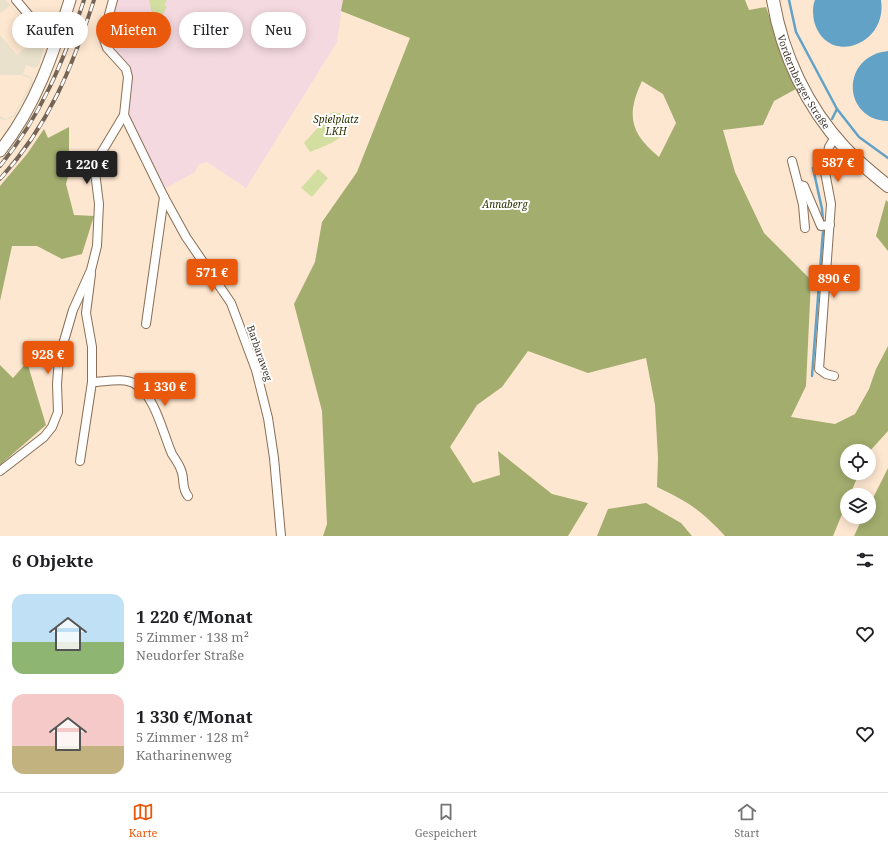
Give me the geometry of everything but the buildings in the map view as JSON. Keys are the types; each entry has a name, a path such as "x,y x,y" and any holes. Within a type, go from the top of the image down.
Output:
{"main road":[{"path":"66,12 70,0"},
{"name":"Vordernberger Straße","path":"773,0 780,32 791,63 808,97 835,137 851,154 888,186"},
{"path":"0,151 28,111 39,88 54,48"}],"street":[{"path":"16,0 26,12"},
{"path":"80,461 92,382 92,347 86,313 91,270 97,246 99,204 96,172 97,160 124,115 128,76 126,69 107,48 103,37 113,0"},
{"name":"Barbaraweg","path":"124,115 164,197 186,237 231,303 256,370 268,418 274,458 281,536"},
{"path":"834,376 826,374 819,368 826,226 831,204 825,172 829,147 835,137"},
{"path":"792,161 798,184 805,228"},
{"path":"798,184 804,186 826,226"},
{"path":"146,324 164,197"},
{"path":"0,471 44,437 52,427 58,412 57,384 59,358 73,310 91,270"},
{"path":"92,382 125,381 134,383 142,389 158,414 172,453 182,472 184,492 188,496"}],"shaded area":[{"path":"0,0 6,0 16,12 10,6 0,13"},
{"path":"117,0 343,0 337,42 246,188 207,162 199,164 195,172 166,188 128,118 130,71 124,61 110,48 171,48 171,12 113,12"},
{"path":"0,35 17,55 25,48 44,48 39,66 34,68 26,65 23,74 31,77 33,83 14,117 6,120 0,119 0,116 6,119 13,116 31,83 30,78 21,75 0,75"}],"green space":[{"path":"149,0 167,0 164,5 167,7 164,12 152,12"},
{"name":"Annaberg","path":"343,0 745,0 749,10 766,7 796,89 774,101 763,125 723,130 735,172 764,233 811,280 806,386 791,417 835,424 855,414 869,389 876,369 888,346 888,431 876,444 840,444 840,480 856,480 853,488 840,488 840,519 833,536 725,536 694,507 657,487 658,458 655,405 646,358 588,373 528,351 502,387 477,405 450,447 473,483 500,475 498,451 552,494 588,503 568,536 323,536 327,524 322,411 294,304 315,262 322,222 357,172 410,38 341,11","holes":["642,81 663,94 676,123 659,157 642,140 634,123 634,104"]},
{"name":"Spielplatz LKH","path":"332,112 355,115 343,135 332,143 310,152 304,143"},
{"path":"69,127 69,173 66,184 74,215 94,216 82,254 62,259 37,246 12,246 0,301 0,186 27,154 44,129 48,138"},
{"path":"318,169 328,178 312,197 301,188"},
{"path":"886,200 888,202 888,251 876,236"},
{"path":"27,362 46,425 0,465 0,365 13,378"},
{"path":"888,468 888,536 854,536 860,524 876,524 876,492"},
{"path":"646,503 681,523 692,536 597,536 608,509"}],"water":[{"path":"815,0 881,0 881,16 875,29 866,39 855,45 842,47 831,44 821,35 814,21 813,8"},
{"path":"888,51 888,121 873,118 862,110 855,100 853,88 855,75 861,64 872,55"}],"waterway":[{"path":"789,0 796,32 837,109 859,137 888,158"},
{"path":"832,119 837,109"},
{"path":"813,168 822,209 823,221"},
{"path":"812,376 823,231"}],"railway":[{"path":"0,166 28,127 50,87 84,0"},
{"path":"0,179 32,138 57,95 77,49 94,0"}]}
